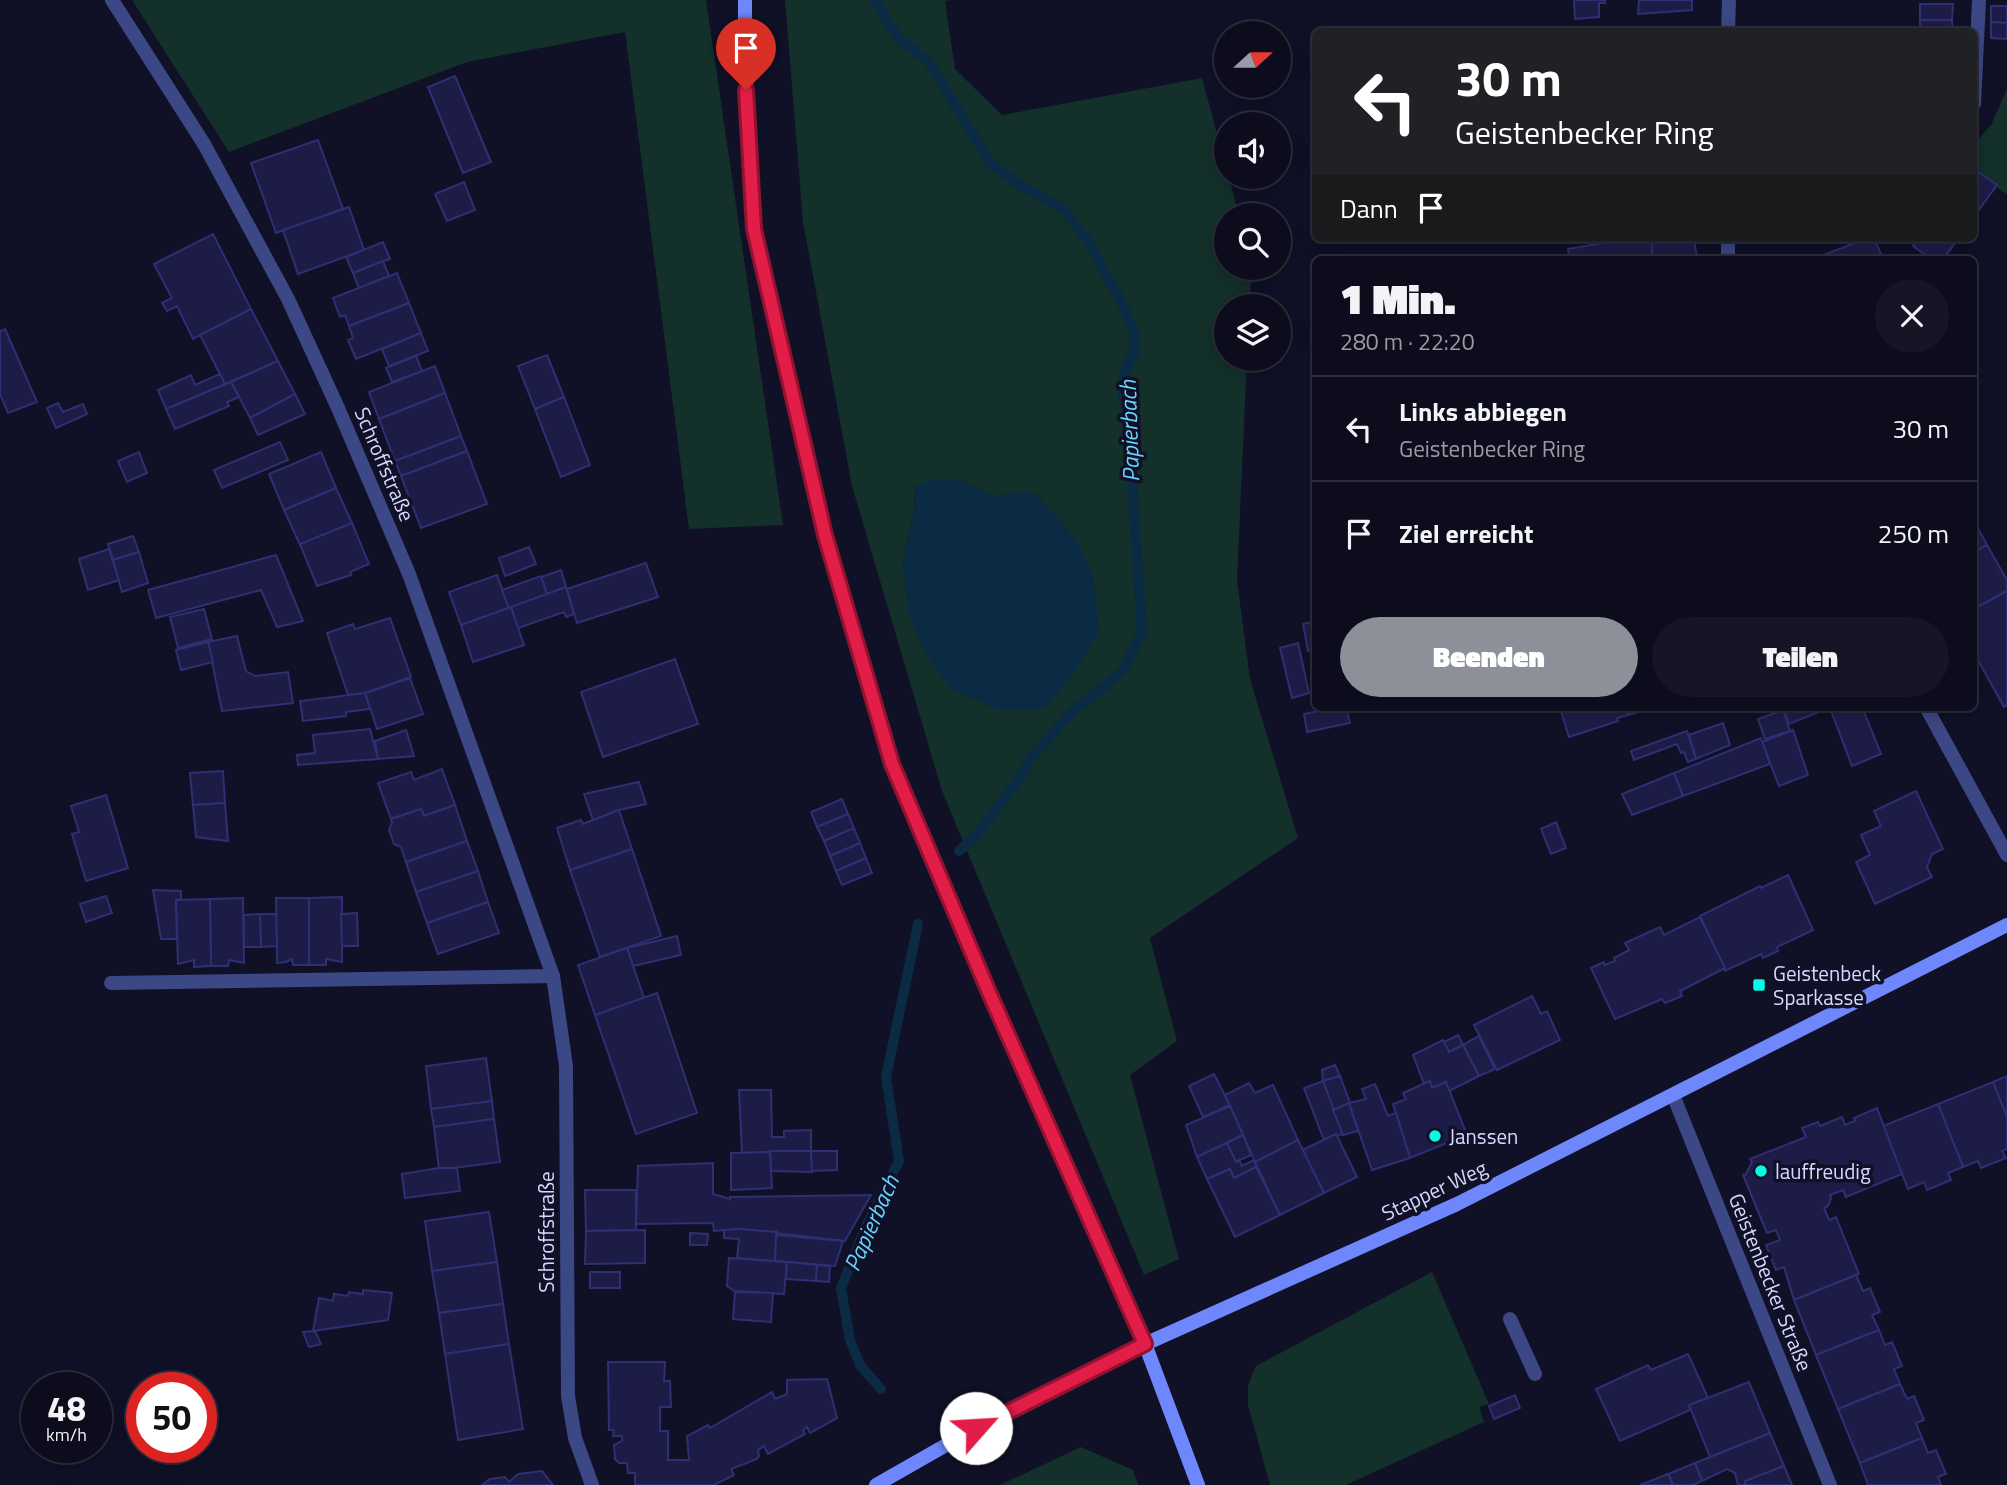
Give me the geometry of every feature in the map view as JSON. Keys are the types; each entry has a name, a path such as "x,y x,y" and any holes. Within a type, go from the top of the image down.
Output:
{"main road":[{"path":"745,0 745,62 754,229 825,535 888,751 988,990 1145,1344 1198,1485"},
{"name":"Stapper Weg","path":"876,1485 976,1428 1145,1344 1457,1204 2007,925"}],"street":[{"name":"Schroffstraße","path":"111,0 204,144 288,299 338,408 410,574 553,976 566,1066 568,1396 575,1438 592,1485"},
{"path":"1728,28 1729,0"},
{"path":"1977,42 1979,0"},
{"path":"1928,711 2007,855"},
{"path":"111,983 553,976"},
{"name":"Geistenbecker Straße","path":"1673,1095 1830,1485"},
{"path":"1510,1319 1535,1374"}],"green space":[{"path":"132,0 706,0 783,525 689,529 625,32 467,62 229,152"},
{"path":"785,0 952,0 945,1 955,69 1002,115 1202,78 1214,122 1214,189 1232,189 1236,203 1214,203 1214,280 1251,280 1250,294 1214,294 1214,371 1246,371 1237,580 1250,679 1298,838 1150,938 1177,1041 1130,1075 1179,1259 1144,1275 942,791 852,486 803,222","holes":["961,481 994,496 902,564 914,514 915,487"]},
{"path":"2007,89 2007,195 1977,171 1977,141 1991,125"},
{"path":"1432,1272 1489,1404 1479,1407 1484,1422 1346,1485 1270,1485 1248,1405 1248,1385 1256,1366"},
{"path":"1081,1447 1133,1470 1138,1485 1000,1485"}],"water":[{"path":"935,479 962,481 994,496 1022,491 1036,494 1078,542 1093,575 1099,632 1074,672 1044,710 998,710 950,688 924,651 909,613 902,564 914,514 915,487"}],"building":[{"path":"1574,0 1605,0 1605,3 1599,3 1599,17 1575,19"},
{"path":"1639,0 1692,0 1692,10 1638,14"},
{"path":"1920,4 1953,4 1952,20 1920,20"},
{"path":"1991,6 2007,6 2007,23 1991,22"},
{"path":"1920,20 1952,20 1953,28 1920,28"},
{"path":"1991,22 2007,23 2007,39 1991,38"},
{"path":"455,76 491,162 463,173 428,87"},
{"path":"318,140 343,209 276,233 251,163"},
{"path":"1977,171 1997,185 1977,210"},
{"path":"464,182 475,210 447,221 435,194"},
{"path":"349,207 364,250 298,274 283,230"},
{"path":"213,234 251,309 193,339 177,306 167,311 162,303 172,298 154,264"},
{"path":"383,242 390,259 353,273 346,257"},
{"path":"1609,242 1651,242 1653,256 1569,256 1568,249"},
{"path":"1651,242 1695,242 1697,256 1653,256"},
{"path":"1858,242 1876,242 1882,256 1821,256"},
{"path":"1916,242 1956,242 1945,256 1927,256 1913,246"},
{"path":"383,261 389,276 359,288 353,273"},
{"path":"397,273 409,303 349,326 345,315 340,317 333,298"},
{"path":"409,303 421,333 356,359 348,340 353,338 349,326"},
{"path":"251,309 278,361 225,384 200,335"},
{"path":"5,329 37,402 8,413 0,394 0,331"},
{"path":"421,333 428,351 389,366 382,349"},
{"path":"547,355 564,397 535,409 518,366"},
{"path":"416,356 422,371 392,382 386,368"},
{"path":"278,361 295,394 250,418 231,382"},
{"path":"435,366 445,393 379,419 369,392"},
{"path":"220,374 225,384 166,409 158,390 191,375 195,385"},
{"path":"231,382 239,397 227,402 229,406 175,429 166,409"},
{"path":"445,393 461,436 395,461 379,419"},
{"path":"295,394 305,414 258,435 250,418"},
{"path":"564,397 590,465 561,477 535,409"},
{"path":"58,403 63,412 83,404 87,414 56,428 47,408"},
{"path":"461,436 467,451 401,476 395,461"},
{"path":"280,442 288,460 222,488 214,470"},
{"path":"467,451 487,504 421,528 401,476"},
{"path":"139,452 147,473 127,482 118,461"},
{"path":"321,452 336,488 284,510 269,474"},
{"path":"336,488 352,523 300,545 284,510"},
{"path":"352,523 369,564 350,572 351,575 317,586 300,544"},
{"path":"1977,527 1987,545 1977,550"},
{"path":"133,536 139,552 113,560 108,544"},
{"path":"1987,545 2007,580 2007,591 1977,607 1977,550"},
{"path":"529,547 536,564 505,576 499,558"},
{"path":"109,549 119,580 88,590 79,559"},
{"path":"139,552 148,583 122,592 113,560"},
{"path":"276,555 303,621 277,627 261,590 156,618 148,590"},
{"path":"646,563 658,597 577,623 567,589"},
{"path":"561,570 566,587 547,594 541,577"},
{"path":"497,575 509,608 461,625 449,592"},
{"path":"541,576 547,594 509,608 502,590"},
{"path":"566,587 574,614 566,617 564,612 518,628 511,607"},
{"path":"2007,591 2007,705 2004,707 1977,658 1977,607"},
{"path":"511,607 524,645 473,662 461,625"},
{"path":"204,609 212,639 178,648 170,617"},
{"path":"390,618 411,677 365,693 348,695 327,633 353,624 355,629"},
{"path":"1312,622 1312,650 1308,651 1303,624"},
{"path":"237,636 246,671 255,676 288,672 293,703 222,711 208,642"},
{"path":"208,642 213,662 181,670 176,650"},
{"path":"1298,643 1309,693 1292,698 1280,648"},
{"path":"675,659 698,724 603,757 581,692"},
{"path":"410,678 423,714 377,729 365,693"},
{"path":"365,693 370,709 346,712 346,716 303,721 300,701"},
{"path":"1347,711 1350,723 1307,732 1304,714"},
{"path":"1561,711 1627,711 1628,715 1617,718 1618,721 1569,737"},
{"path":"1627,711 1642,711 1628,715"},
{"path":"1783,711 1790,731 1765,739 1758,719"},
{"path":"1784,711 1819,711 1819,712 1789,724"},
{"path":"1831,711 1864,711 1881,754 1852,766"},
{"path":"1723,723 1730,745 1696,759 1689,735"},
{"path":"370,729 378,759 298,765 297,755 315,753 313,735"},
{"path":"406,730 414,756 378,759 375,741"},
{"path":"1793,730 1808,775 1779,786 1762,742"},
{"path":"1687,731 1696,759 1688,762 1677,744 1634,760 1631,751"},
{"path":"1761,738 1770,764 1683,796 1674,773"},
{"path":"442,769 455,805 424,816 421,809 391,819 378,783 411,772 414,780"},
{"path":"223,771 225,803 193,805 190,773"},
{"path":"1674,773 1683,796 1632,815 1622,794"},
{"path":"639,782 646,804 593,820 584,794"},
{"path":"1916,791 1943,849 1932,854 1927,867 1932,877 1875,904 1856,862 1870,855 1861,835 1881,826 1874,811"},
{"path":"106,795 128,868 86,881 72,834 79,832 71,806"},
{"path":"842,799 848,814 817,827 811,812"},
{"path":"225,803 228,841 196,837 193,805"},
{"path":"455,805 467,841 406,862 401,847 394,844 389,830 391,819 421,809 424,816"},
{"path":"619,810 632,849 570,870 557,828 581,820 583,824"},
{"path":"848,814 854,828 824,841 817,827"},
{"path":"1556,822 1566,848 1551,854 1541,829"},
{"path":"854,828 860,843 830,856 824,841"},
{"path":"467,841 478,871 416,892 406,862"},
{"path":"860,843 866,858 836,871 830,856"},
{"path":"632,849 661,936 600,957 570,870"},
{"path":"866,858 872,873 842,885 836,871"},
{"path":"478,871 488,902 427,923 416,892"},
{"path":"1788,875 1813,930 1777,947 1778,951 1763,958 1761,954 1725,971 1700,916"},
{"path":"153,890 181,891 181,899 176,900 177,939 161,939"},
{"path":"106,896 112,913 86,922 80,904"},
{"path":"342,897 342,962 326,959 326,965 309,965 309,898"},
{"path":"243,898 244,963 229,960 228,966 211,966 210,899"},
{"path":"276,898 309,898 309,965 293,965 292,959 277,963"},
{"path":"210,899 211,966 194,967 194,960 178,964 176,900"},
{"path":"488,902 499,933 438,954 427,923"},
{"path":"357,913 358,946 342,946 341,914"},
{"path":"260,914 276,914 277,946 261,947"},
{"path":"260,914 261,947 244,947 244,915"},
{"path":"1700,917 1725,968 1680,991 1682,996 1665,1003 1662,999 1615,1019 1591,968 1604,962 1605,965 1615,961 1614,958 1629,950 1625,943 1660,927 1664,935"},
{"path":"677,936 681,955 633,966 627,948"},
{"path":"627,948 644,998 595,1015 578,965"},
{"path":"657,993 697,1113 636,1134 595,1015"},
{"path":"1532,996 1541,1014 1547,1011 1560,1040 1497,1070 1474,1025"},
{"path":"1458,1035 1463,1045 1449,1052 1444,1042"},
{"path":"1479,1036 1495,1069 1479,1076 1463,1045"},
{"path":"1443,1040 1449,1052 1463,1045 1479,1076 1449,1091 1446,1082 1432,1088 1430,1081 1424,1084 1413,1055"},
{"path":"486,1058 492,1101 431,1109 426,1066"},
{"path":"1335,1065 1340,1076 1323,1081 1322,1070"},
{"path":"1214,1074 1230,1105 1203,1117 1189,1086"},
{"path":"1340,1076 1350,1103 1333,1110 1323,1081"},
{"path":"2007,1076 2007,1117 1993,1082"},
{"path":"1323,1081 1343,1134 1336,1134 1324,1140 1304,1088"},
{"path":"1430,1081 1432,1088 1446,1082 1467,1135 1410,1158 1393,1104 1406,1099 1403,1093"},
{"path":"1993,1082 2007,1117 2007,1149 2002,1151 2006,1158 1981,1168 1978,1161 1963,1167 1938,1104"},
{"path":"1249,1083 1255,1093 1273,1085 1298,1140 1255,1162 1225,1095"},
{"path":"1375,1084 1388,1116 1396,1113 1410,1158 1372,1170 1349,1103 1366,1099 1362,1089"},
{"path":"739,1090 771,1090 772,1137 784,1137 784,1131 811,1130 811,1151 742,1153"},
{"path":"492,1101 494,1119 434,1127 431,1109"},
{"path":"1349,1103 1358,1131 1343,1135 1333,1110"},
{"path":"1938,1104 1963,1167 1948,1173 1951,1180 1927,1190 1924,1182 1908,1189 1883,1126"},
{"path":"1230,1106 1243,1135 1197,1157 1186,1125"},
{"path":"1877,1108 1902,1174 1846,1197 1843,1190 1830,1195 1828,1206 1824,1208 1829,1220 1836,1217 1859,1274 1794,1300 1784,1267 1776,1270 1766,1245 1780,1240 1776,1230 1767,1233 1743,1175 1752,1162 1750,1159 1806,1137 1802,1128 1818,1122 1820,1126 1842,1117 1845,1125"},
{"path":"494,1119 500,1162 439,1170 434,1127"},
{"path":"1336,1134 1357,1177 1324,1193 1302,1150"},
{"path":"1243,1135 1251,1155 1236,1162 1227,1143"},
{"path":"1298,1140 1324,1193 1280,1215 1255,1162"},
{"path":"1227,1143 1236,1162 1239,1160 1242,1166 1254,1160 1256,1167 1234,1178 1230,1169 1207,1179 1197,1157"},
{"path":"770,1151 811,1151 812,1172 771,1171"},
{"path":"811,1151 837,1151 837,1170 812,1171"},
{"path":"770,1152 772,1188 731,1190 731,1153"},
{"path":"713,1163 713,1194 730,1199 871,1195 845,1241 739,1229 714,1231 713,1223 636,1224 638,1166"},
{"path":"1256,1167 1280,1215 1235,1237 1207,1179 1230,1169 1234,1178"},
{"path":"457,1168 460,1191 405,1198 402,1174"},
{"path":"585,1190 636,1190 636,1230 586,1231"},
{"path":"489,1212 497,1262 432,1271 425,1221"},
{"path":"645,1230 645,1263 585,1264 586,1231"},
{"path":"724,1230 777,1232 775,1261 737,1258 739,1239 724,1238"},
{"path":"690,1233 708,1234 707,1245 690,1245"},
{"path":"776,1235 843,1241 835,1266 775,1261"},
{"path":"729,1258 787,1262 784,1294 734,1291 727,1286"},
{"path":"497,1262 503,1304 439,1313 432,1271"},
{"path":"787,1262 817,1265 816,1281 786,1279"},
{"path":"817,1265 830,1266 829,1282 816,1281"},
{"path":"590,1272 620,1272 620,1288 590,1288"},
{"path":"1856,1275 1863,1291 1870,1288 1880,1312 1872,1315 1879,1330 1816,1355 1794,1300"},
{"path":"363,1290 392,1293 388,1320 313,1331 319,1298 333,1301 334,1294 363,1294"},
{"path":"735,1292 773,1293 771,1322 733,1319"},
{"path":"503,1304 509,1344 445,1354 439,1313"},
{"path":"1879,1330 1885,1345 1892,1342 1902,1366 1894,1369 1900,1384 1838,1409 1816,1355"},
{"path":"315,1331 321,1344 309,1347 303,1332"},
{"path":"509,1344 523,1429 458,1440 445,1354"},
{"path":"1688,1354 1708,1398 1689,1405 1690,1410 1620,1441 1596,1389 1648,1365 1651,1370"},
{"path":"608,1362 665,1362 664,1381 670,1381 671,1407 660,1407 660,1431 668,1431 668,1460 689,1460 687,1436 708,1425 710,1428 772,1392 775,1399 787,1394 787,1380 827,1379 837,1418 810,1433 807,1427 803,1430 805,1434 768,1454 764,1446 758,1450 757,1459 731,1469 734,1475 714,1485 635,1485 635,1473 628,1473 627,1463 619,1463 615,1459 614,1445 622,1441 622,1436 613,1436 614,1430 609,1430"},
{"path":"1749,1382 1770,1433 1710,1457 1689,1405"},
{"path":"1900,1384 1907,1399 1914,1396 1924,1420 1916,1423 1922,1438 1860,1463 1838,1409"},
{"path":"1515,1395 1520,1408 1494,1419 1489,1406"},
{"path":"1770,1433 1784,1466 1745,1481 1746,1485 1738,1485 1735,1473 1727,1469 1702,1481 1695,1463"},
{"path":"1922,1438 1928,1453 1936,1450 1946,1474 1938,1477 1941,1485 1868,1485 1860,1463"},
{"path":"1695,1463 1702,1481 1693,1485 1673,1485 1668,1474"},
{"path":"1784,1466 1792,1485 1746,1485 1745,1481"},
{"path":"542,1471 553,1485 482,1485 490,1479 505,1477 509,1482 518,1474"},
{"path":"1668,1474 1673,1485 1640,1485"}],"waterway":[{"name":"Papierbach","path":"875,0 898,38 928,61 991,164 1020,185 1063,209 1088,241 1121,301 1134,332 1134,352 1124,374 1123,393 1128,419 1142,633 1123,671 1071,713 1026,764 1027,768 978,833 959,851"},
{"name":"Papierbach","path":"881,1389 860,1365 850,1340 841,1288 865,1228 899,1161 886,1077 918,924"}],"place":[{"name":"Geistenbeck Sparkasse","path":"1759,985"},
{"name":"Janssen","path":"1435,1136"},
{"name":"lauffreudig","path":"1761,1171"}],"route":[{"path":"746,90 754,229 825,535 892,764 988,990 1145,1344 976,1428"}]}
